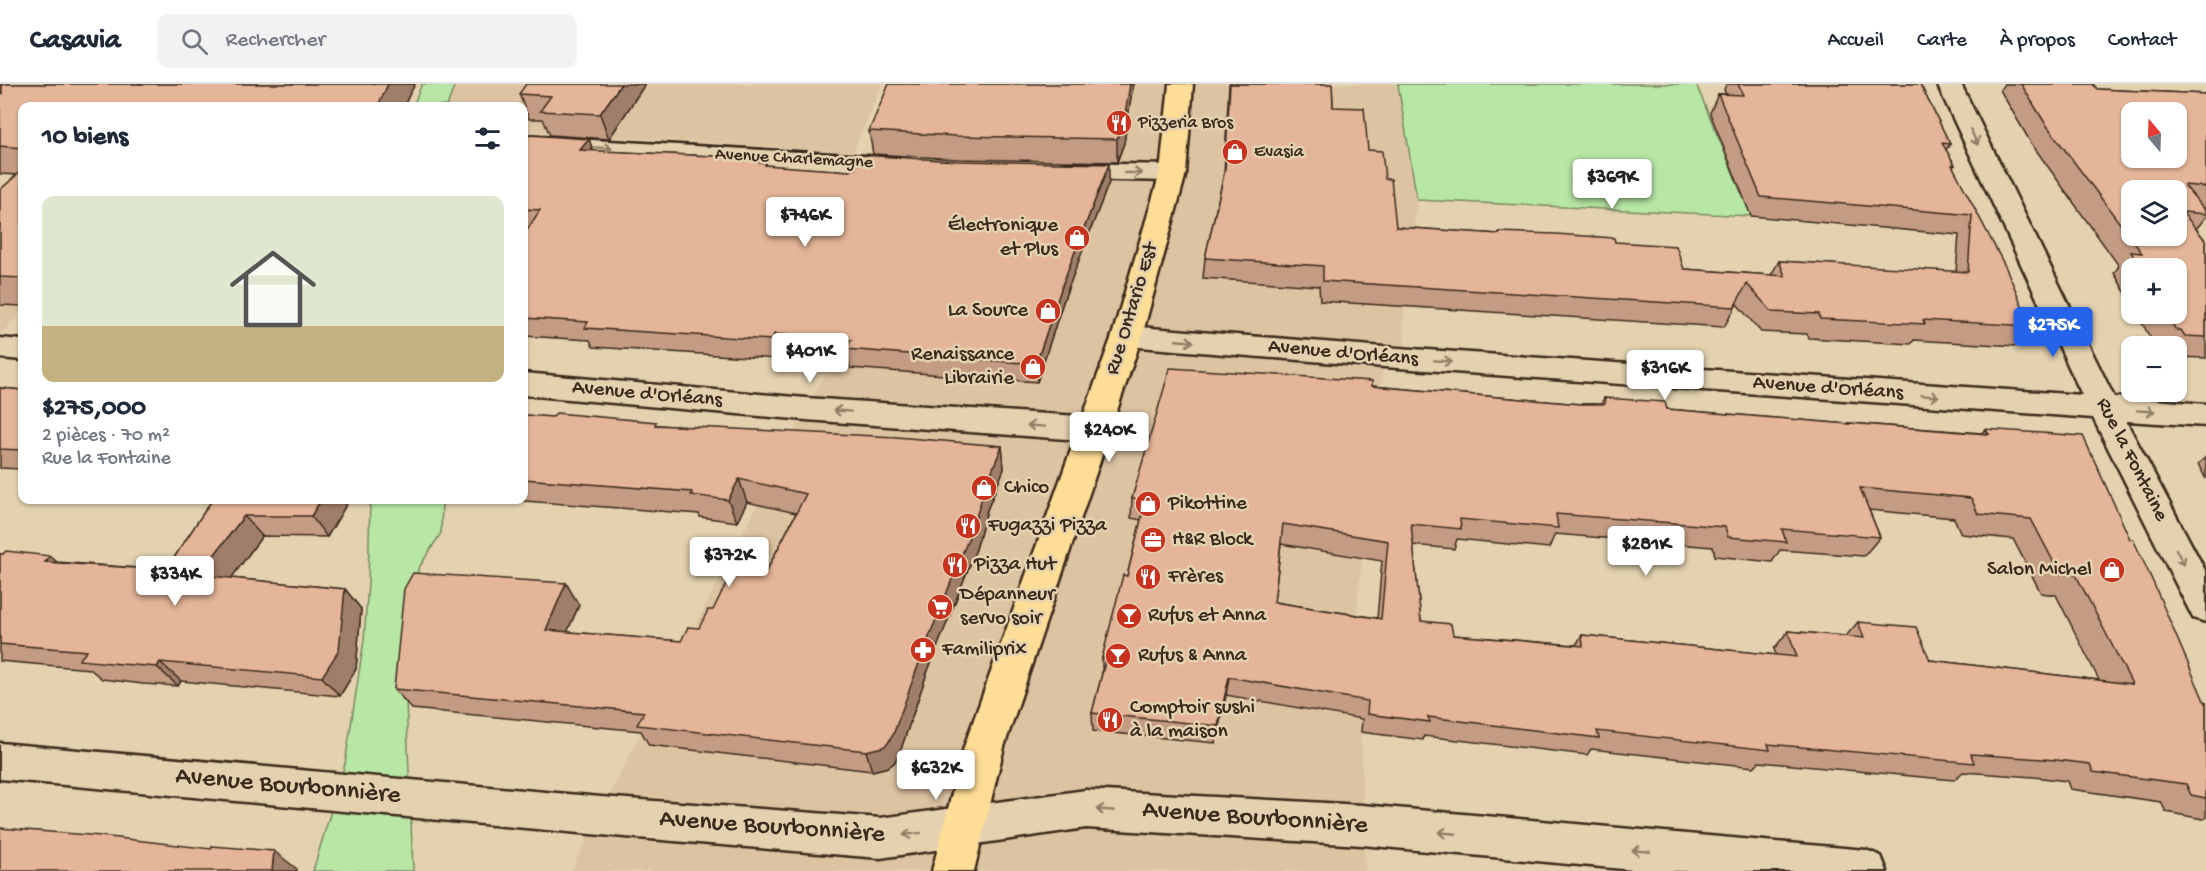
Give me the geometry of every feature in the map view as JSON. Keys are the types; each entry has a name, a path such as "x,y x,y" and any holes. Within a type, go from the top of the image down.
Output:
{"main road":[{"name":"Rue Ontario Est","path":"953,871 984,747 1127,336 1173,173 1181,84"}],"street":[{"name":"Rue la Fontaine","path":"1949,84 2104,408 2206,607"},
{"name":"Avenue Charlemagne","path":"528,143 928,167"},
{"path":"1038,170 1173,173"},
{"name":"Avenue d'Orléans","path":"1127,336 1384,357 2206,415"},
{"path":"0,348 18,350"},
{"name":"Avenue d'Orléans","path":"528,384 806,409 1094,429"},
{"name":"Avenue Bourbonnière","path":"0,761 601,816 880,838 1086,809 1362,825 1866,871"}],"shaded area":[{"path":"455,84 882,84 853,152 528,131 528,102 448,102"},
{"path":"985,84 1398,84 1417,200 1403,323 1407,359 1384,358 1357,606 1365,871 571,871 806,409"},
{"path":"0,220 18,221 18,315 0,335"}],"green space":[{"path":"422,84 455,84 448,102 415,102"},
{"path":"1398,84 1696,84 1751,216 1417,200"},
{"path":"370,504 442,504 441,533 418,569 406,699 413,871 313,871 345,764 364,640"}],"building":[{"path":"2,84 388,84 380,102 18,102 18,148 0,146 0,94 2,94"},
{"path":"526,84 621,84 600,114 540,111 551,96 519,94"},
{"path":"889,84 1130,84 1124,120 1117,139 956,136 869,131"},
{"path":"1230,84 1332,84 1333,107 1364,108 1368,150 1382,151 1385,179 1391,179 1396,227 1499,234 1499,232 1556,234 1614,238 1615,242 1676,246 1684,269 1785,276 1779,261 1968,272 1972,215 1761,197 1718,94 1743,95 1738,84 1920,84 1950,144 1942,143 1955,165 1952,165 2006,268 2031,326 1923,320 1925,324 1820,319 1819,314 1772,312 1747,284 1734,307 1323,281 1323,266 1205,258 1225,170"},
{"path":"2021,84 2093,84 2097,89 2206,94 2206,187 2187,185 2187,180 2121,180 2121,225 2045,123"},
{"path":"528,136 589,139 580,150 757,158 755,162 766,163 765,165 849,171 855,169 861,155 956,161 1109,164 1064,280 1036,364 846,349 851,340 774,334 772,340 585,328 588,322 528,318 528,229 540,210 528,209"},
{"path":"18,174 18,278 0,277 0,190"},
{"path":"2187,189 2206,211 2206,214 2187,212"},
{"path":"2187,218 2206,241 2206,337 2185,336 2172,324 2187,324 2187,258 2134,258 2131,252 2142,253 2137,246 2187,246"},
{"path":"1170,368 1372,381 1372,386 1580,404 1605,404 1604,398 1665,402 1667,409 1849,424 1989,434 1985,429 2083,436 2130,539 2133,539 2153,582 2206,703 2206,798 2191,795 2186,784 2093,772 2090,764 2056,760 1971,754 1974,763 1768,744 1770,750 1597,731 1599,738 1428,717 1430,722 1367,714 1368,701 1229,677 1218,726 1092,713 1106,658 1102,658 1123,575 1127,576 1146,500 1132,498","holes":["1860,488 1971,498 1978,514 2031,519 2060,574 2076,575 2132,684 1930,660 1916,627 1858,622 1864,638 1788,631 1797,657 1582,635 1583,646 1453,635 1451,624 1421,621 1411,524 1461,529 1460,519 1558,528 1556,514 1725,527 1728,537 1786,542 1782,529 1880,537","1283,524 1388,541 1381,619 1274,602"]},
{"path":"0,388 18,390 18,450 0,449"},
{"path":"556,413 656,422 655,425 896,437 1002,446 985,488 973,527 888,743 883,747 866,751 637,725 644,712 394,689 404,589 413,573 566,583 546,630 681,641 688,627 699,628 708,610 713,610 734,567 765,574 806,494 739,479 728,500 691,495 692,492 528,479 528,415 553,417"},
{"path":"209,504 318,504 311,516 244,516 199,575 345,589 339,650 322,677 160,662 157,667 79,660 87,651 0,644 0,554 6,551 50,556 45,562 166,570"},
{"path":"0,828 101,836 211,849 212,846 274,851 272,871 0,871"}],"place":[{"name":"Pizzeria Bros","path":"1119,123"},
{"name":"Evasia","path":"1235,152"},
{"name":"Électronique et Plus","path":"1077,238"},
{"name":"La Source","path":"1048,311"},
{"name":"Renaissance Librairie","path":"1033,367"},
{"name":"Chico","path":"984,488"},
{"name":"Pikottine","path":"1148,504"},
{"name":"Fugazzi Pizza","path":"968,526"},
{"name":"H&R Block","path":"1153,540"},
{"name":"Pizza Hut","path":"955,565"},
{"name":"Salon Michel","path":"2112,570"},
{"name":"Frères","path":"1148,577"},
{"name":"Dépanneur servo soir","path":"940,607"},
{"name":"Rufus et Anna","path":"1129,616"},
{"name":"Familiprix","path":"923,650"},
{"name":"Rufus & Anna","path":"1118,656"},
{"name":"Comptoir sushi à la maison","path":"1110,720"}]}
